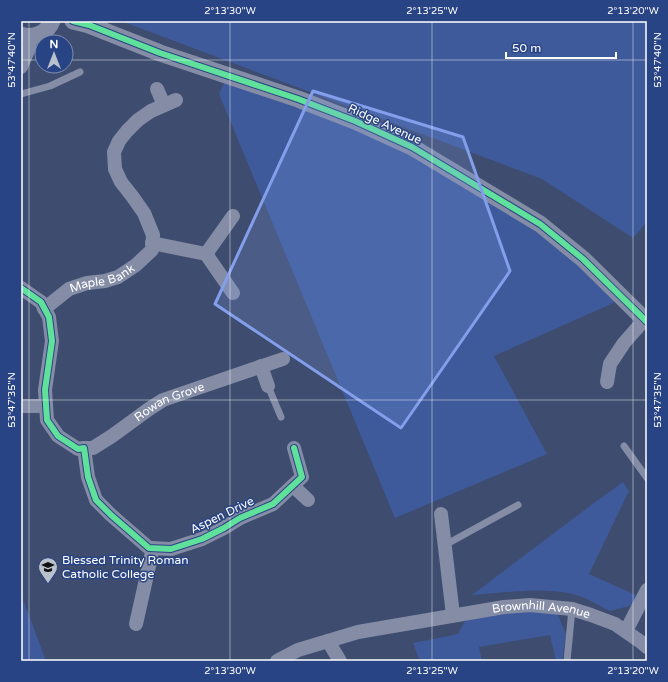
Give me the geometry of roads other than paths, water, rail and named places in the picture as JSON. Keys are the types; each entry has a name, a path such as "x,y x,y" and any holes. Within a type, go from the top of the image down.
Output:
{"street":[{"path":"21,67 29,48 26,36 39,35 46,31 52,21"},
{"name":"Ridge Avenue","path":"73,21 89,25 160,53 298,99 355,121 412,147 540,224 582,259 646,320"},
{"path":"157,89 170,102 151,111 138,120 127,131 119,141 114,152 115,169 120,182 144,213 153,236 152,243 206,254 233,293"},
{"path":"206,254 233,216"},
{"name":"Maple Bank","path":"44,309 69,289 87,283 105,281 118,277 136,265 152,250 152,243"},
{"path":"21,288 41,302 49,317 52,341 45,390 47,420 58,436 78,448 84,448 88,478 96,500 149,548 153,548 136,624"},
{"path":"607,382 610,364 624,343 646,320"},
{"name":"Rowan Grove","path":"84,448 93,448 163,400 283,359"},
{"path":"261,366 268,386"},
{"path":"21,406 46,406"},
{"path":"294,448 297,482 308,500"},
{"name":"Aspen Drive","path":"153,548 171,549 202,540 240,518 273,504 297,482"},
{"path":"441,514 453,616"},
{"path":"626,631 647,590"},
{"name":"Brownhill Avenue","path":"277,661 298,650 358,632 504,607 530,605 572,609 591,614 615,624 647,647"},
{"path":"328,641 340,661"}],"lane":[{"path":"21,94 50,86 80,72"},
{"path":"268,386 281,417"},
{"path":"624,446 647,478"},
{"path":"444,545 518,505"},
{"path":"567,661 572,609"}],"place":[{"name":"Blessed Trinity Roman Catholic College","path":"48,584"}]}
